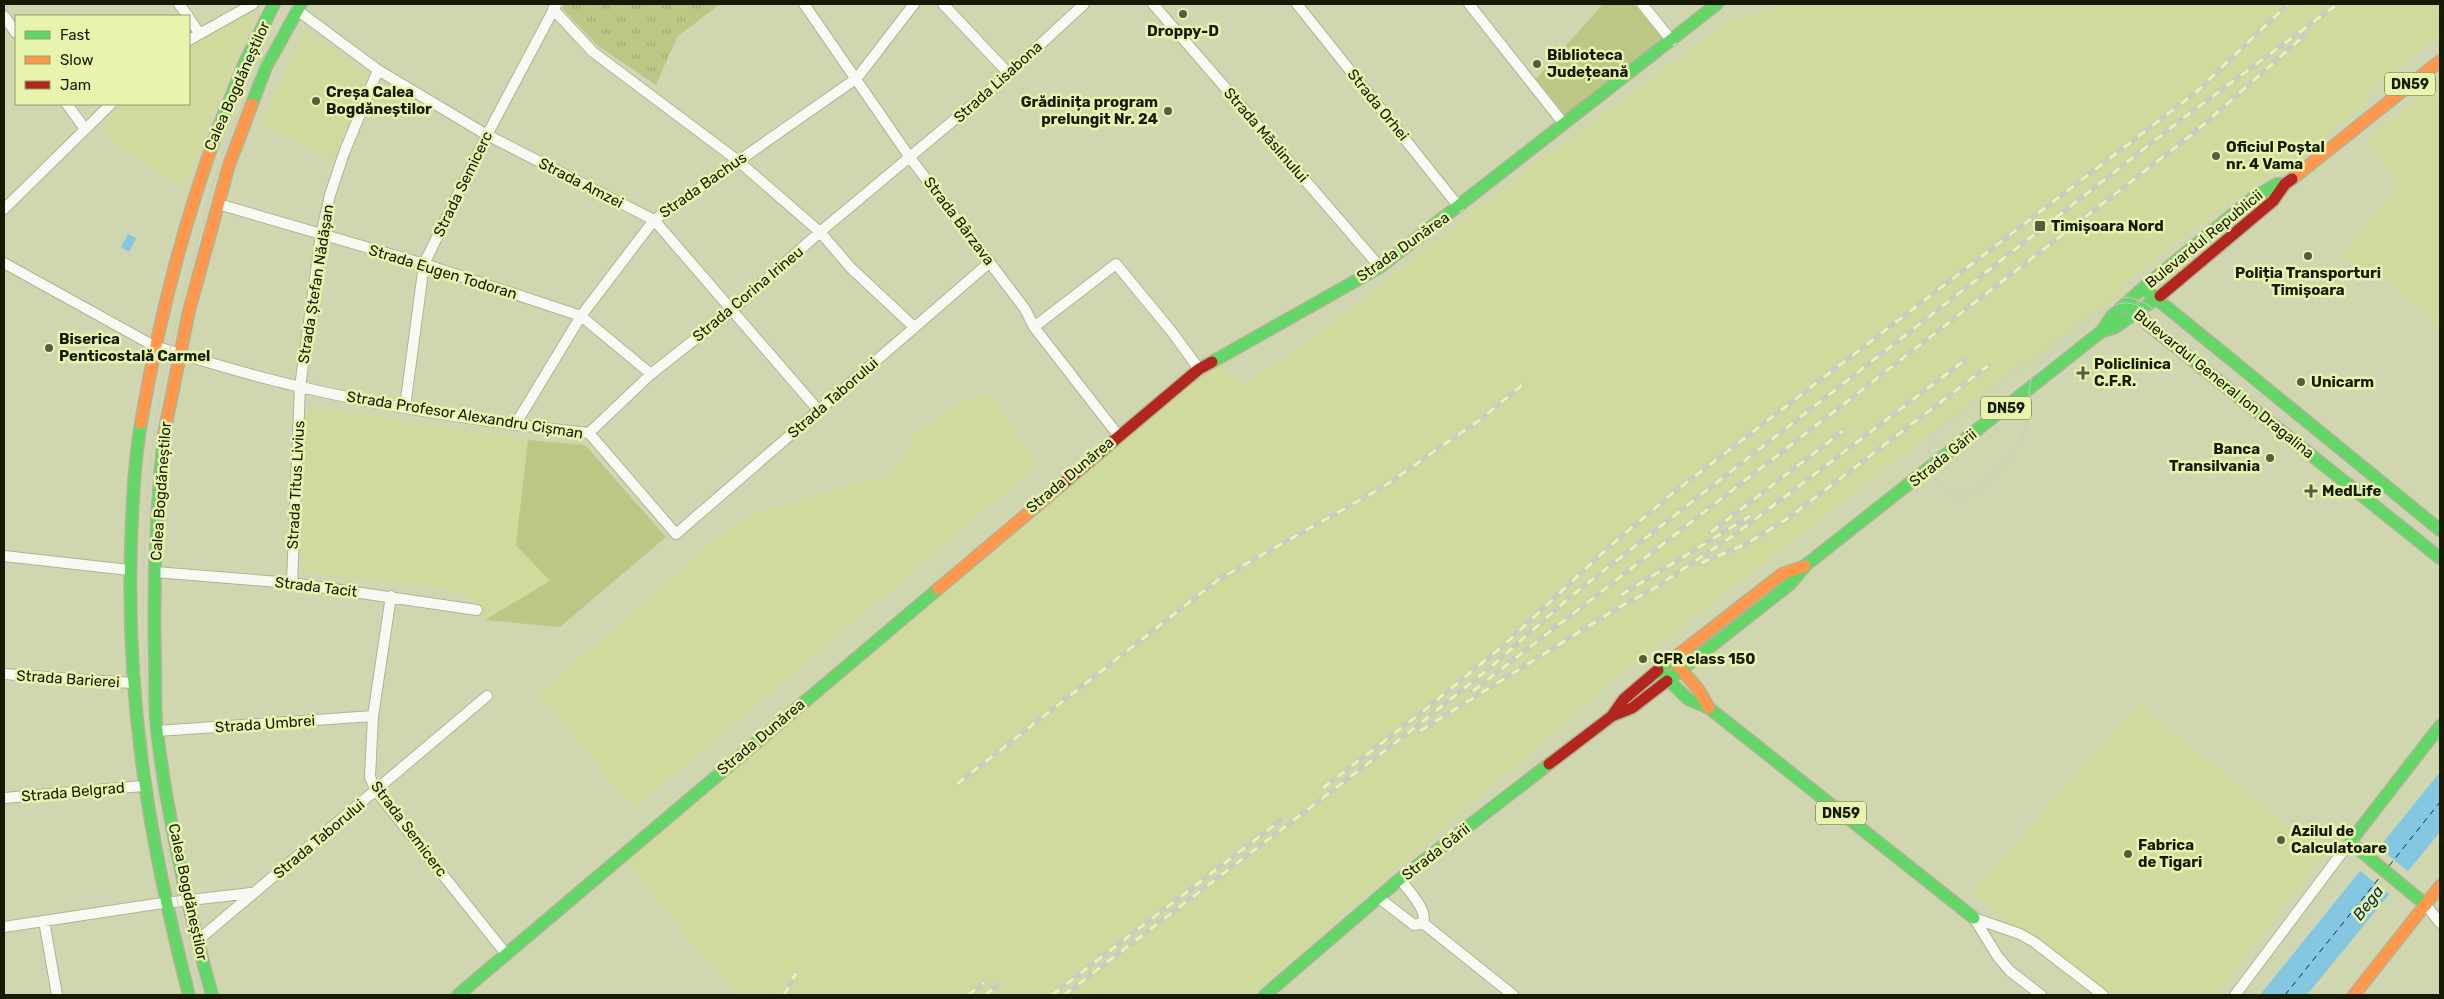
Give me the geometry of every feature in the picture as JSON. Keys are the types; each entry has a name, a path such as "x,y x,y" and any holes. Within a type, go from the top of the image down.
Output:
{"main road":[{"name":"Calea Bogdăneștilor","path":"189,995 165,903 136,742 132,683 129,570 140,434 154,346 206,155 238,76 274,4"},
{"name":"Strada Dunărea","path":"458,995 1199,368 1380,267 1717,4"},
{"name":"Calea Bogdăneștilor","path":"212,995 188,901 156,731 154,661 156,518 163,442 179,354 200,266 252,101 282,34 299,7"},
{"name":"Bulevardul Republicii","path":"2136,313 2156,299 2263,210 2273,201 2285,184 2440,61"},
{"name":"Bulevardul Republicii","path":"2126,302 2253,198 2277,184 2285,184"},
{"path":"2253,198 2263,210"},
{"name":"Bulevardul General Ion Dragalina","path":"2143,288 2440,530"},
{"name":"Bulevardul General Ion Dragalina","path":"2126,302 2136,313 2440,558"},
{"name":"Strada Gării","path":"2102,331 2107,321 2126,302"},
{"name":"Strada Gării","path":"1265,995 1400,879 1612,716 1632,708 1667,681 1790,584 1806,565 2102,331 2114,328 2136,313"},
{"name":"Strada Gării","path":"1612,716 1624,699 1672,659 1782,574 1806,565"},
{"name":"DN59","path":"1672,659 1698,689 1709,708"},
{"name":"DN59","path":"1658,670 1688,700 1709,708 1974,918"},
{"path":"2426,905 2350,842 2440,726"},
{"path":"2354,995 2440,886"}],"street":[{"path":"179,4 187,15"},
{"path":"190,39 199,32 252,4"},
{"name":"Strada Bârzava","path":"804,4 858,78 911,159 1025,309 1034,327 1118,435"},
{"name":"Strada Bachus","path":"515,425 581,316 654,220 737,160 858,78 914,4"},
{"path":"943,4 1009,74"},
{"name":"Strada Lisabona","path":"911,159 1009,74 1084,4"},
{"name":"Strada Orhei","path":"1297,4 1459,207"},
{"path":"1469,4 1564,124"},
{"path":"1642,4 1672,41"},
{"name":"Strada Măslinului","path":"1154,5 1380,267"},
{"path":"555,6 593,52 737,160 820,232 851,268 914,327"},
{"name":"Strada Semicerc","path":"405,407 424,264 486,135 555,6"},
{"name":"Strada Amzei","path":"299,7 378,70 486,135 654,220 819,411"},
{"path":"4,16 15,32"},
{"path":"190,20 199,32"},
{"name":"Strada Ștefan Nădășan","path":"300,387 321,235 330,195 344,153 378,70"},
{"path":"68,105 85,129"},
{"path":"4,209 110,105"},
{"name":"Strada Corina Irineu","path":"589,433 651,374 732,310 820,232 911,159"},
{"name":"Strada Eugen Todoran","path":"218,204 424,264 581,316 651,374"},
{"name":"Strada Taborului","path":"676,534 990,262"},
{"name":"Strada Profesor Alexandru Cișman","path":"4,263 154,346 179,354 300,387 515,425 589,433 676,534"},
{"path":"1034,327 1116,264 1199,368"},
{"name":"Strada Titus Livius","path":"292,583 300,387"},
{"path":"4,556 129,570"},
{"name":"Strada Tacit","path":"155,572 292,583 477,610"},
{"name":"Strada Semicerc","path":"390,596 373,716 370,777 376,790 506,954"},
{"name":"Strada Barierei","path":"4,674 132,683"},
{"name":"Strada Taborului","path":"197,940 487,696"},
{"name":"Strada Umbrei","path":"156,731 373,716"},
{"name":"Strada Belgrad","path":"4,798 143,786"},
{"path":"2235,995 2350,842"},
{"path":"1400,879 1422,910 1425,917 1424,923"},
{"path":"4,927 165,903 251,893"},
{"path":"1379,898 1414,925 1424,923"},
{"path":"2426,905 2440,909"},
{"path":"2426,905 2440,923"},
{"path":"1974,918 1998,957 2010,971 2041,995"},
{"path":"1974,918 2020,934 2034,942 2103,995"},
{"path":"44,921 57,995"},
{"path":"1424,923 1513,995"}],"shaded area":[{"path":"1792,4 2440,4 2440,34 2362,96 2367,102 2328,134 2208,218 2123,284 2122,293 2026,368 2022,363 1626,670 1250,995 736,995 627,862 1166,403 1220,365 1243,385 1317,335 1538,162 1731,20"},
{"path":"258,8 216,105 184,186 141,162 117,145 107,132 105,122 121,105 190,105 190,46"},
{"name":"Creșa Calea Bogdăneștilor","path":"305,29 370,76 332,160 261,125"},
{"path":"2440,82 2440,329 2384,276 2341,257 2400,182 2366,140"},
{"path":"978,395 993,395 1037,466 634,809 539,694 723,533 753,513 887,476 900,464 914,436 947,409"},
{"path":"308,407 528,440 516,545 551,581 485,620 477,601 449,588 301,572"},
{"path":"2139,703 2324,855 2215,995 2104,995 2008,922 1973,891"}],"green space":[{"path":"565,4 720,4 677,37 656,85 598,46 562,8"},
{"path":"1603,4 1634,4 1663,38 1565,115 1536,79"},
{"path":"528,440 585,445 666,537 560,627 485,620 550,581 516,545"}],"water":[{"path":"128,234 136,238 129,252 121,247"},
{"name":"Bega","path":"2440,772 2440,832 2307,995 2260,995"}],"pier":[{"path":"2377,846 2410,873 2391,896 2358,869"}],"ferry route":[{"path":"2389,866 2440,802"},
{"path":"2285,995 2380,877"}],"tram line":[{"path":"202,995 180,915 160,813 153,759 144,651 143,597 148,490 157,413 166,366 214,183 241,106 293,4"},
{"path":"2440,542 2148,305 2132,298 2116,299 2106,303 1940,428 1930,447 1930,468 1941,487 1949,493 1960,497 1981,487 2001,468 2024,433 2028,417 2030,383 2034,371 2076,331 2103,312 2123,303 2132,304 2140,306 2154,316 2440,547"}],"railway":[{"path":"1323,788 1421,713 1505,644 1610,546 1673,493 2195,93 2288,4"},
{"path":"1064,995 1408,733 1491,667 1570,597 2186,116 2335,6"},
{"path":"1473,691 2195,132 2305,35"},
{"path":"1420,731 1616,609 1653,589 1737,533 1965,360"},
{"path":"1701,563 1746,544 1787,519 1988,366"},
{"path":"957,784 1219,579 1383,487 1481,419 1522,385"},
{"path":"1711,532 1843,431"},
{"path":"1621,595 1750,516"},
{"path":"1052,995 1281,820"},
{"path":"784,995 796,973"},
{"path":"968,995 984,983"},
{"path":"985,995 998,985"}],"traffic: fast":[{"path":"218,129 246,60 274,4"},
{"path":"252,104 266,67 301,4"},
{"path":"1212,362 1380,267 1717,4"},
{"path":"2102,331 2111,317 2143,288 2253,198 2277,184 2285,184"},
{"path":"2147,291 2440,530"},
{"path":"1667,681 1790,584 1806,565 2102,331 2114,328 2160,296"},
{"path":"2129,305 2151,327 2440,558"},
{"path":"141,423 134,485 131,547 130,605 132,661 137,718 152,829 189,995"},
{"path":"164,434 157,519 155,575 156,723 167,799 180,865 212,995"},
{"path":"458,995 938,589"},
{"path":"1678,655 1658,670 1688,699 1709,708 1974,918"},
{"path":"2426,905 2350,842 2440,726"},
{"path":"1265,995 1400,879 1549,764"}],"traffic: slow":[{"path":"2292,179 2440,61"},
{"path":"164,434 189,311 229,165 252,104"},
{"path":"141,423 155,348 173,274 205,165 218,129"},
{"path":"938,589 1059,487"},
{"path":"1678,655 1782,574 1805,566"},
{"path":"1675,662 1698,689 1709,708"},
{"path":"2354,995 2440,886"}],"traffic: jam":[{"path":"2160,296 2273,201 2285,184 2292,179"},
{"path":"1059,487 1199,369 1212,362"},
{"path":"1549,764 1612,716 1624,699 1658,670"},
{"path":"1612,716 1632,708 1667,681"}],"place":[{"name":"Droppy-D","path":"1183,14"},
{"name":"Biblioteca Județeană","path":"1537,64"},
{"name":"Creșa Calea Bogdăneștilor","path":"316,101"},
{"name":"Grădinița program prelungit Nr. 24","path":"1168,111"},
{"name":"Oficiul Poștal nr. 4 Vama","path":"2216,156"},
{"name":"Timișoara Nord","path":"2040,226"},
{"name":"Poliția Transporturi Timișoara","path":"2308,256"},
{"name":"Biserica Penticostală Carmel","path":"49,348"},
{"name":"Policlinica C.F.R.","path":"2083,373"},
{"name":"Unicarm","path":"2301,382"},
{"name":"Banca Transilvania","path":"2270,458"},
{"name":"MedLife","path":"2311,491"},
{"name":"CFR class 150","path":"1643,659"},
{"name":"Azilul de Calculatoare","path":"2281,840"},
{"name":"Fabrica de Tigari","path":"2128,854"}]}
